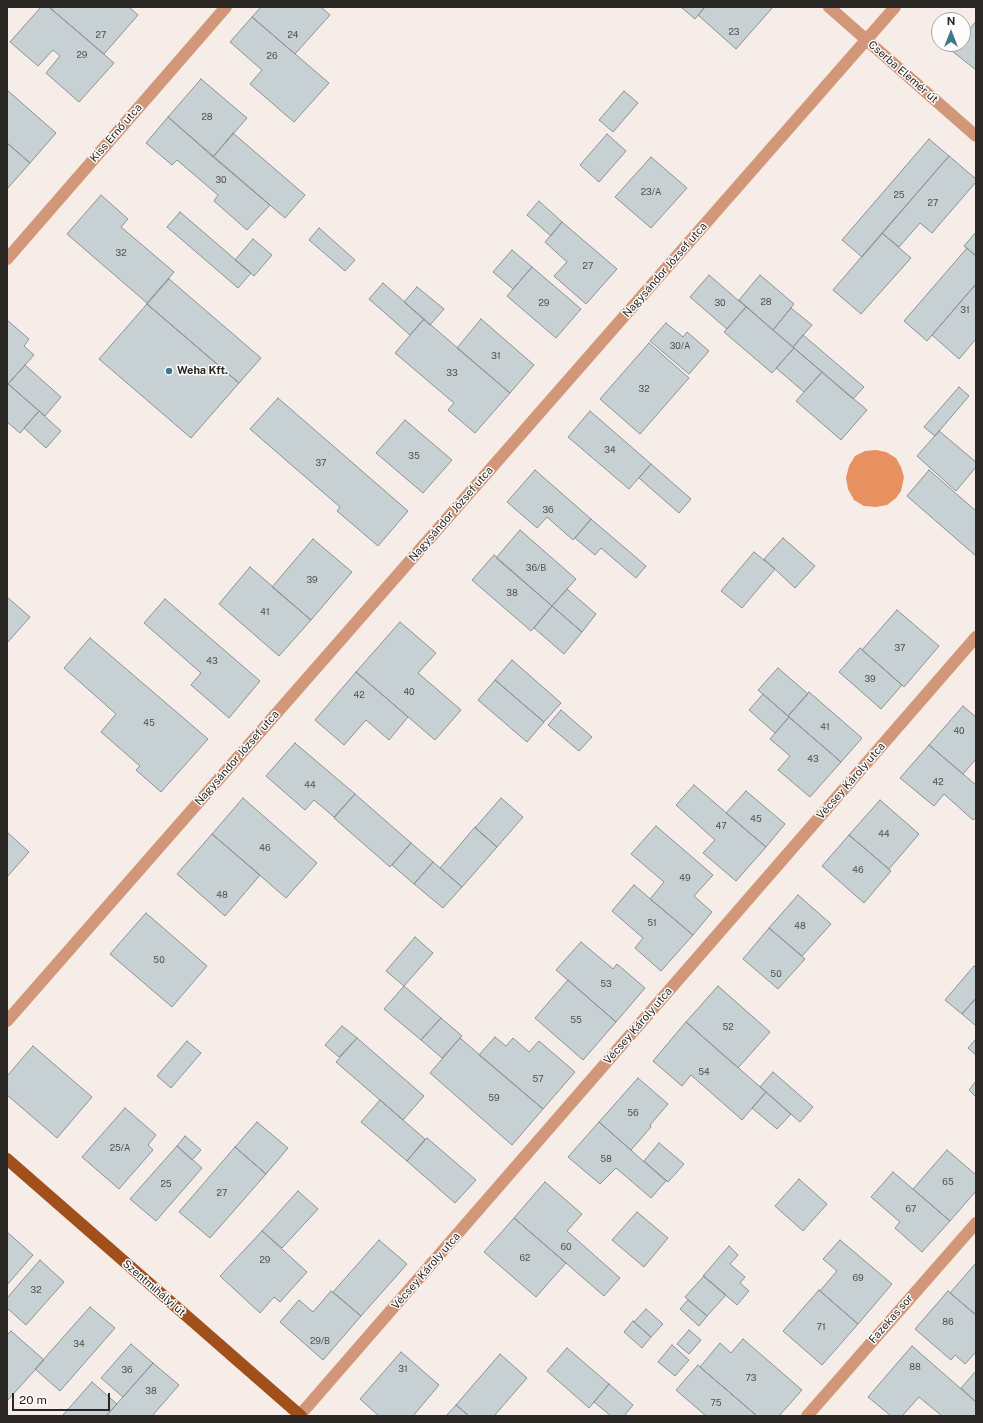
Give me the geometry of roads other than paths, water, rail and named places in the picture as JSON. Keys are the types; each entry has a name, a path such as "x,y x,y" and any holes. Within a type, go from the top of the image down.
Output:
{"main road":[{"name":"Szentmihályi út","path":"7,1159 301,1416"}],"street":[{"name":"Kiss Ernő utca","path":"7,259 226,7"},
{"name":"Cserba Elemér út","path":"829,7 976,136"},
{"name":"Nagysándor József utca","path":"7,1020 895,7"},
{"name":"Vécsey Károly utca","path":"301,1416 976,637"},
{"name":"Fazekas sor","path":"807,1416 976,1223"}],"place":[{"name":"Weha Kft.","path":"169,371"}]}
